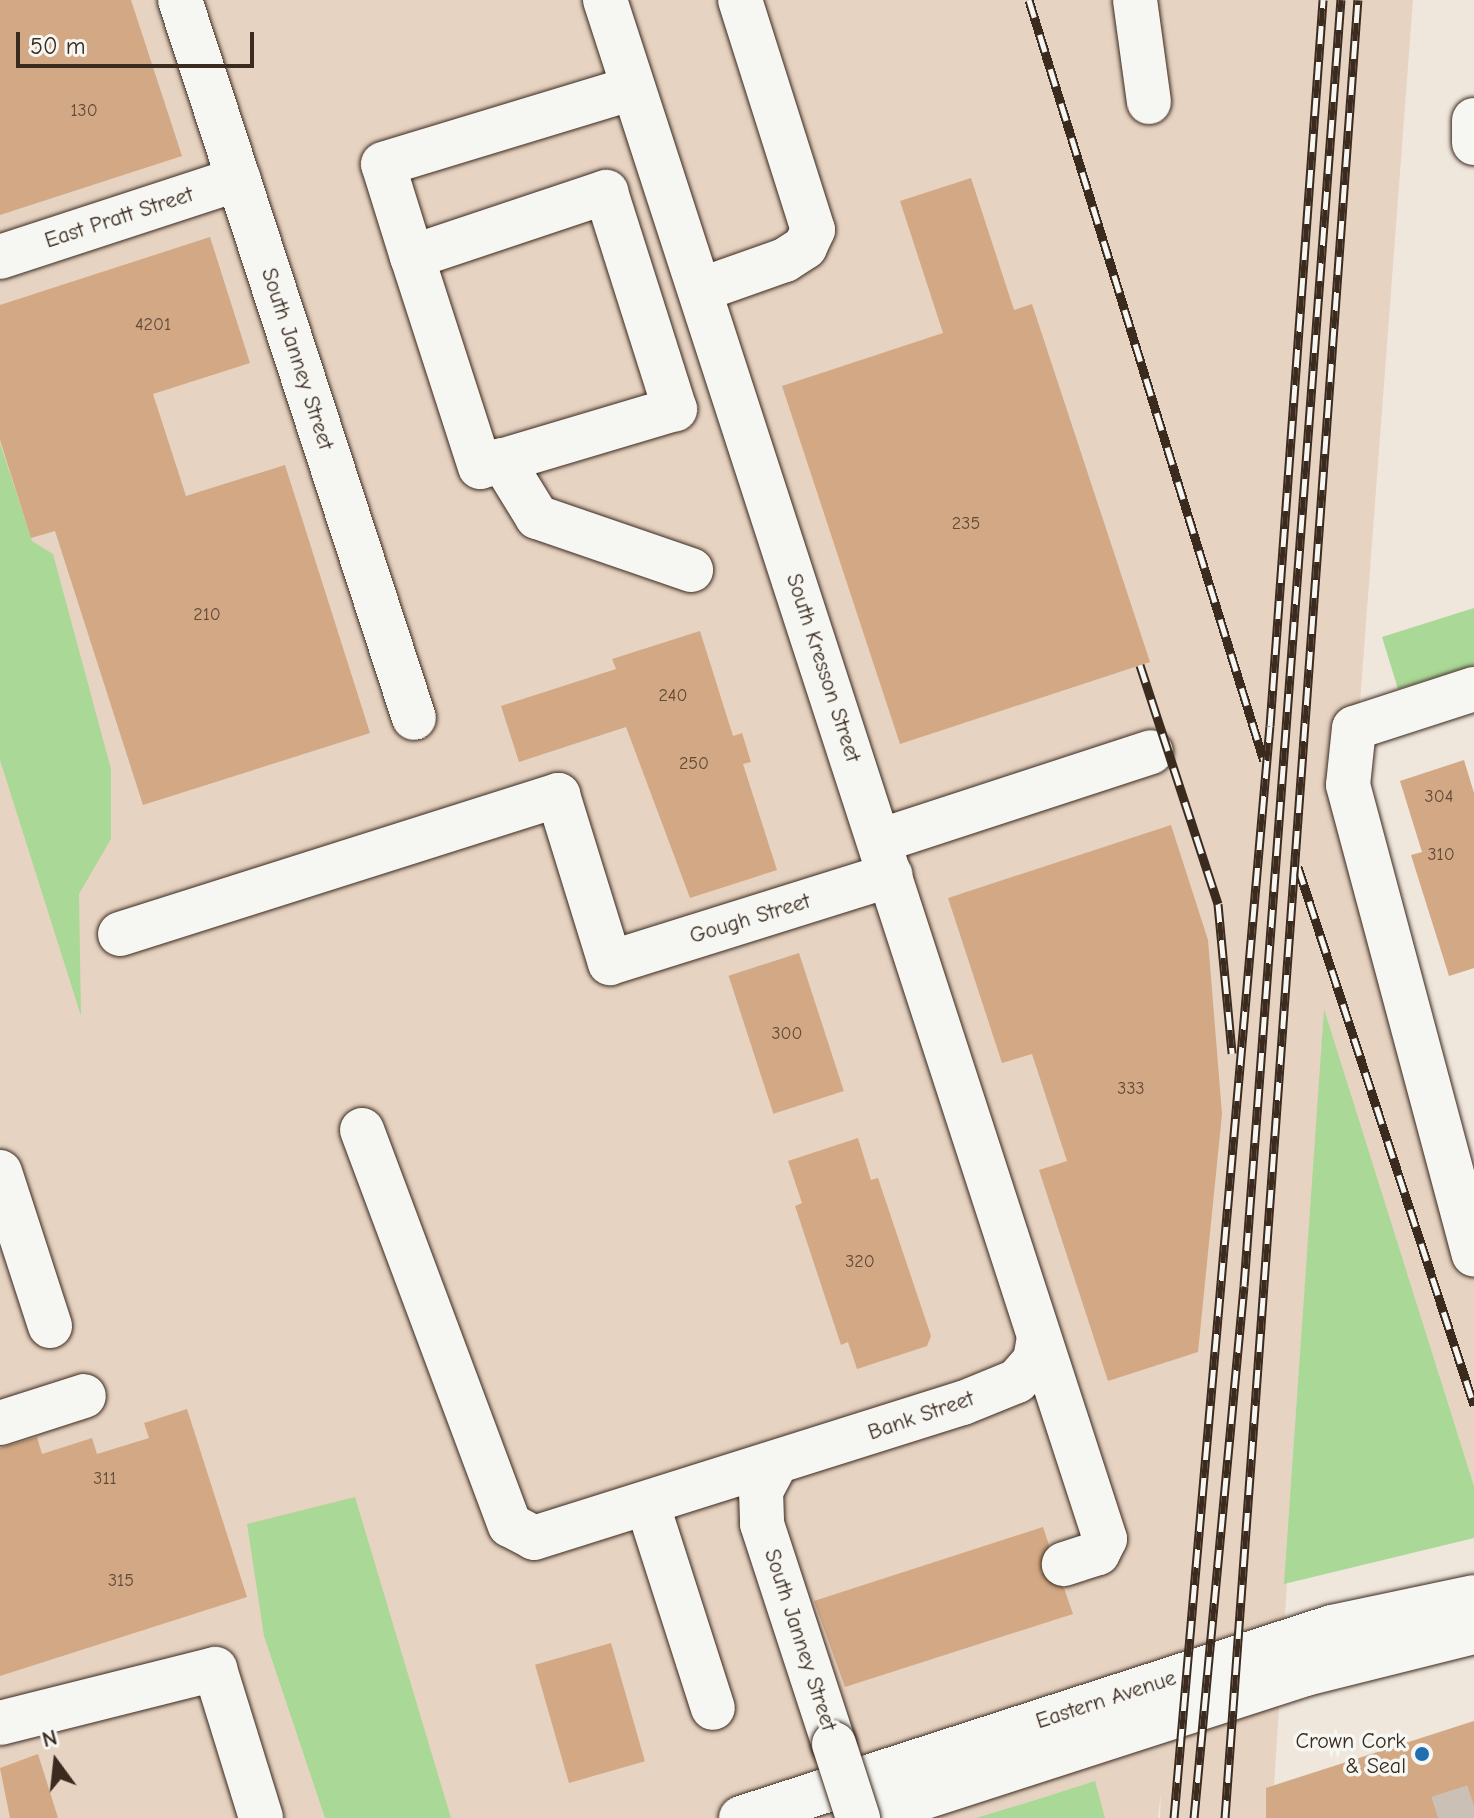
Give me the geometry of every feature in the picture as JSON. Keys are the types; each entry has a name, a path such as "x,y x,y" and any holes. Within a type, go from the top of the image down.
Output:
{"street":[{"name":"South Janney Street","path":"180,0 414,718"},
{"name":"South Kresson Street","path":"605,0 1105,1539 1098,1553 1064,1564"},
{"path":"654,342 805,247 813,230 740,0"},
{"path":"1135,0 1149,102"},
{"path":"412,257 606,192 675,409 480,467 412,257 383,164 633,88"},
{"path":"1474,120 1474,143"},
{"name":"East Pratt Street","path":"0,257 239,179"},
{"path":"620,236 676,217"},
{"path":"502,460 537,517 691,570"},
{"path":"1473,1247 1348,785 1354,728 1474,689"},
{"name":"Gough Street","path":"120,934 558,795 610,963 1151,752"},
{"name":"Bank Street","path":"362,1130 510,1525 534,1538 648,1506 1017,1381 1035,1360 1039,1337"},
{"path":"0,1172 50,1326"},
{"path":"0,1423 84,1396"},
{"name":"South Janney Street","path":"776,1463 761,1491 762,1524 859,1818"},
{"path":"648,1506 713,1708"},
{"name":"Eastern Avenue","path":"741,1818 1332,1627 1474,1597"},
{"name":"Eastern Avenue","path":"859,1818 1305,1674 1474,1632"},
{"path":"0,1723 215,1669 261,1818"}],"shaded area":[{"path":"0,0 1413,0 1360,702 1337,797 1474,1252 1474,1486 1324,1011 1274,1785 1474,1721 1474,1818 1160,1818 1161,1792 1158,1818 0,1818"}],"green space":[{"path":"0,443 32,541 53,554 111,769 111,839 79,894 81,1016 0,760"},
{"path":"1474,608 1474,665 1398,689 1382,637"},
{"path":"1324,1009 1474,1486 1474,1538 1284,1584"},
{"path":"355,1497 451,1818 325,1818 264,1636 247,1524"},
{"path":"1095,1781 1105,1818 976,1818 1042,1798"}],"building":[{"path":"0,0 131,0 182,156 0,215"},
{"path":"971,178 1014,310 1032,304 1150,662 900,744 782,386 943,333 900,201"},
{"path":"210,237 250,363 153,394 186,496 285,465 370,733 143,805 55,531 31,538 0,440 0,305"},
{"path":"700,631 733,736 742,733 751,762 743,764 777,870 690,898 626,727 519,762 501,706 616,669 612,659"},
{"path":"1464,760 1474,793 1474,968 1449,976 1411,855 1422,852 1400,781"},
{"path":"1171,825 1208,940 1222,1114 1198,1352 1108,1381 1039,1170 1067,1161 1032,1054 1002,1063 948,898"},
{"path":"799,953 844,1091 773,1114 729,976"},
{"path":"858,1138 871,1180 878,1178 931,1336 927,1346 857,1369 848,1342 841,1345 795,1206 802,1203 788,1161"},
{"path":"187,1409 247,1597 0,1676 0,1448 37,1437 42,1454 92,1438 97,1454 149,1438 144,1423"},
{"path":"1043,1527 1049,1545 1041,1572 1064,1588 1073,1614 845,1687 814,1601"},
{"path":"611,1643 645,1761 569,1783 535,1665"},
{"name":"Crown Cork & Seal","path":"1474,1721 1474,1818 1266,1818 1266,1788"},
{"path":"38,1754 58,1818 10,1818 0,1768"}],"tunnel":[{"path":"1438,1818 1474,1806"}],"railway":[{"path":"1029,0 1264,761"},
{"path":"1174,1818 1270,726 1323,0"},
{"path":"1194,1818 1244,1286 1341,0"},
{"path":"1225,1818 1358,0"},
{"path":"1140,665 1218,904 1232,1053"},
{"path":"1298,867 1474,1405"}],"place":[{"name":"Crown Cork & Seal","path":"1422,1754"}]}
